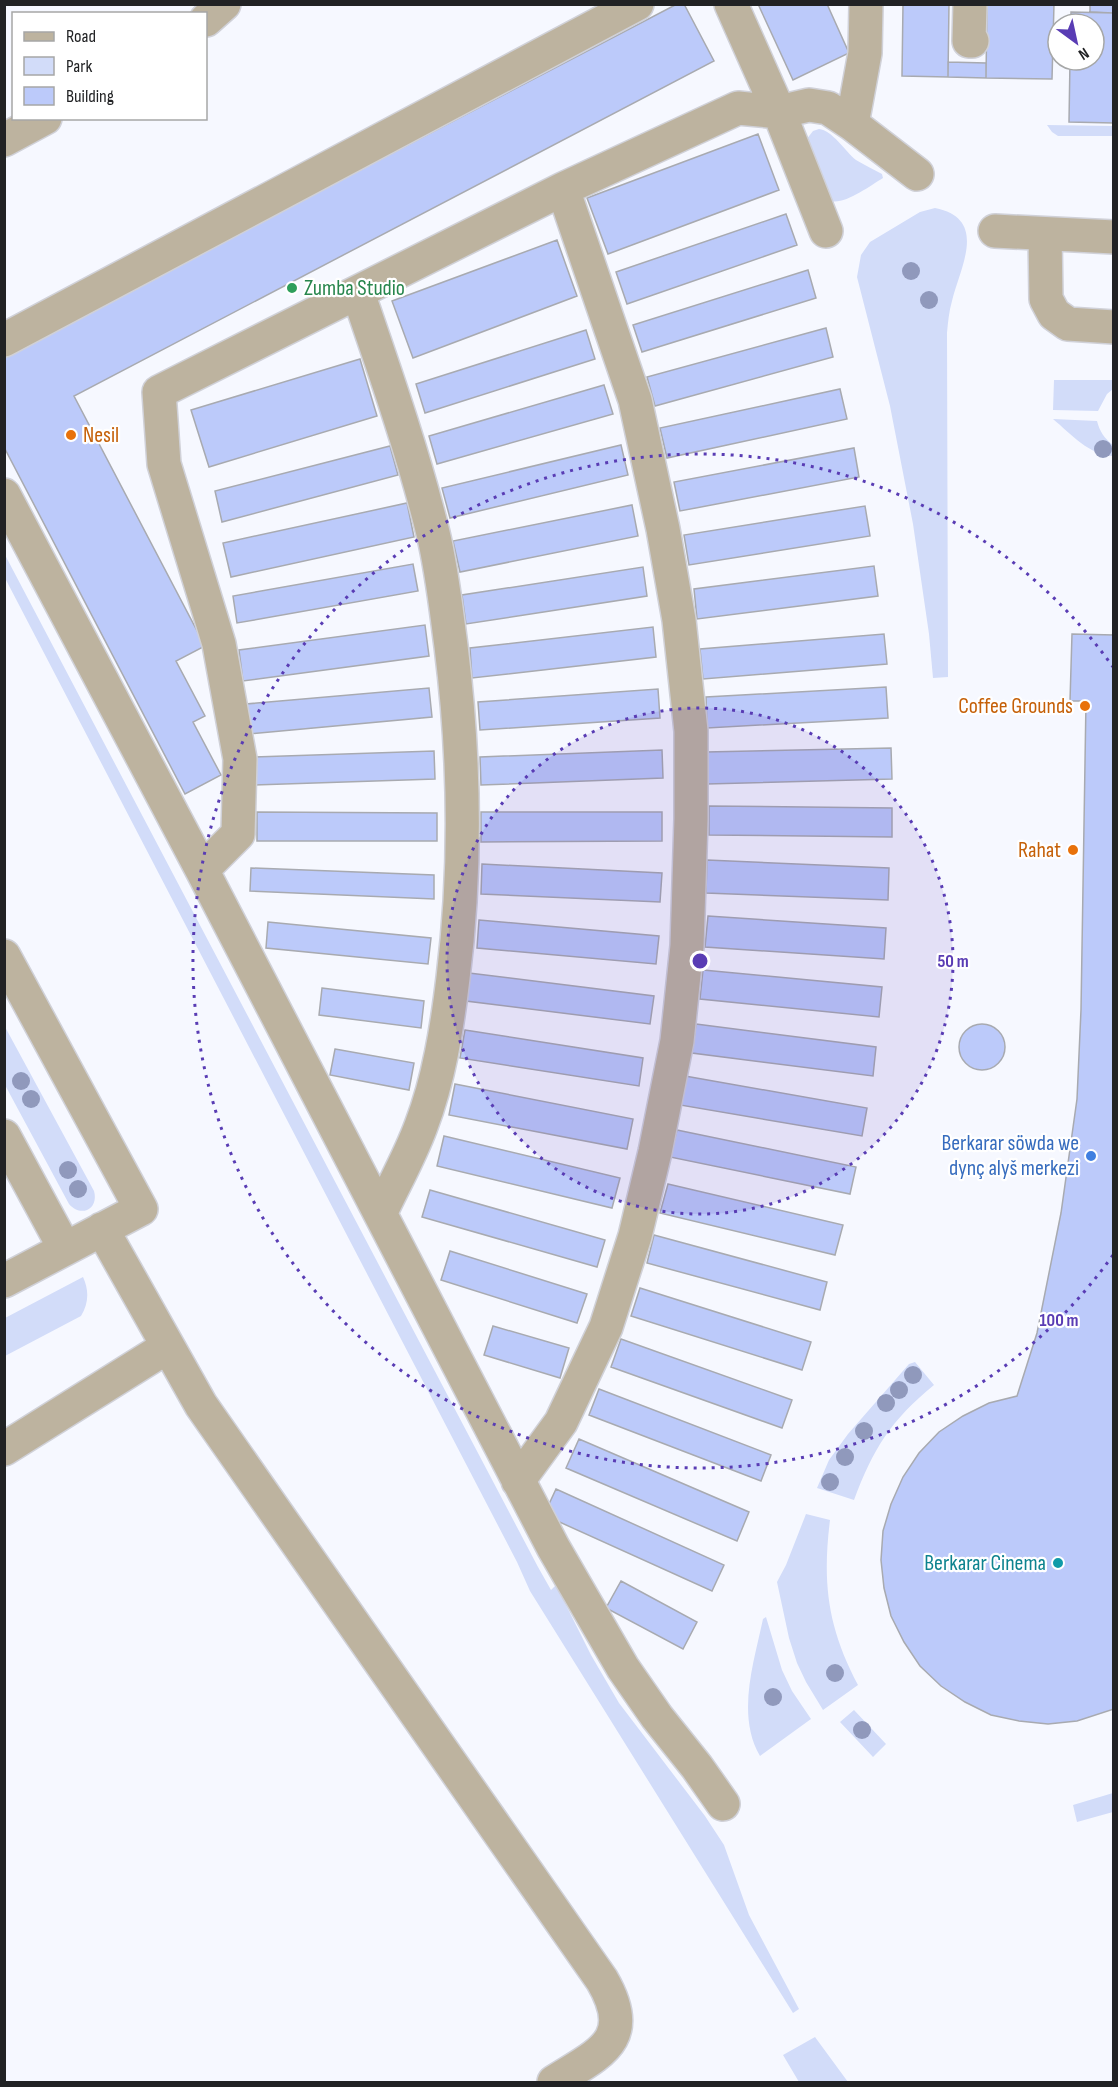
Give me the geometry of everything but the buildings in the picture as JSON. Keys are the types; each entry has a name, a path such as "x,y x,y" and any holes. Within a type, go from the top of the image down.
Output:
{"lane":[{"path":"207,19 224,4"},
{"path":"4,340 637,4"},
{"path":"731,4 779,112 826,231"},
{"path":"852,124 865,53 866,4"},
{"path":"970,4 969,41 972,41"},
{"path":"202,870 238,834 240,759 219,644 164,464 159,392 563,189 738,108 779,112 809,105 828,108 917,174"},
{"path":"4,140 41,120"},
{"path":"518,1481 561,1422 606,1327 635,1236 655,1152 676,1041 687,946 691,731 679,620 663,529 635,400 563,189"},
{"path":"995,231 1113,237"},
{"path":"1045,234 1046,299 1053,314 1068,324 1113,327"},
{"path":"358,293 404,427 433,535 447,611 458,697 462,771 464,854 458,939 442,1049 421,1127 381,1212"},
{"path":"4,495 381,1212 553,1547 623,1668 723,1804"},
{"path":"4,956 141,1209 4,1281"},
{"path":"4,1136 65,1249"},
{"path":"102,1229 201,1405 613,1998 617,2019 612,2040 602,2053 554,2082"},
{"path":"4,1449 167,1347"}],"green space":[{"path":"1047,125 1113,126 1113,136 1058,136"},
{"path":"819,129 829,133 856,160 882,174 883,178 850,198 831,201 806,140 813,131"},
{"path":"935,208 952,214 962,222 967,246 951,305 947,333 948,677 933,678 913,524 890,406 857,277 861,255 870,242 920,212"},
{"path":"1054,380 1113,380 1113,389 1107,394 1098,411 1053,410"},
{"path":"1053,419 1097,421 1107,440 1113,445 1113,456 1088,448"},
{"path":"4,553 538,1567 551,1590 556,1585 591,1655 619,1703 705,1816 724,1845 749,1915 799,2009 793,2013 530,1591 517,1562 5,578"},
{"path":"4,1025 94,1191 94,1203 88,1210 79,1210 69,1204 5,1085"},
{"path":"83,1277 87,1296 86,1306 81,1316 5,1356 5,1318"},
{"path":"915,1362 934,1385 906,1411 885,1436 868,1465 854,1500 817,1488 829,1460 848,1434 909,1364"},
{"path":"806,1514 830,1520 827,1585 830,1605 840,1644 858,1685 823,1710 797,1663 777,1582"},
{"path":"766,1617 782,1670 792,1691 811,1719 760,1756 753,1740 748,1706 752,1670 763,1619"},
{"path":"854,1710 886,1744 873,1757 840,1722"},
{"path":"1113,1793 1113,1812 1077,1822 1073,1805"},
{"path":"815,2037 848,2082 799,2082 783,2055"}],"place":[{"name":"Zumba Studio","path":"292,288"},
{"name":"Nesil","path":"71,435"},
{"name":"Coffee Grounds","path":"1085,706"},
{"name":"Rahat","path":"1073,850"},
{"name":"Berkarar söwda we dynç alyš merkezi","path":"1091,1156"},
{"name":"Berkarar Cinema","path":"1058,1563"}]}
